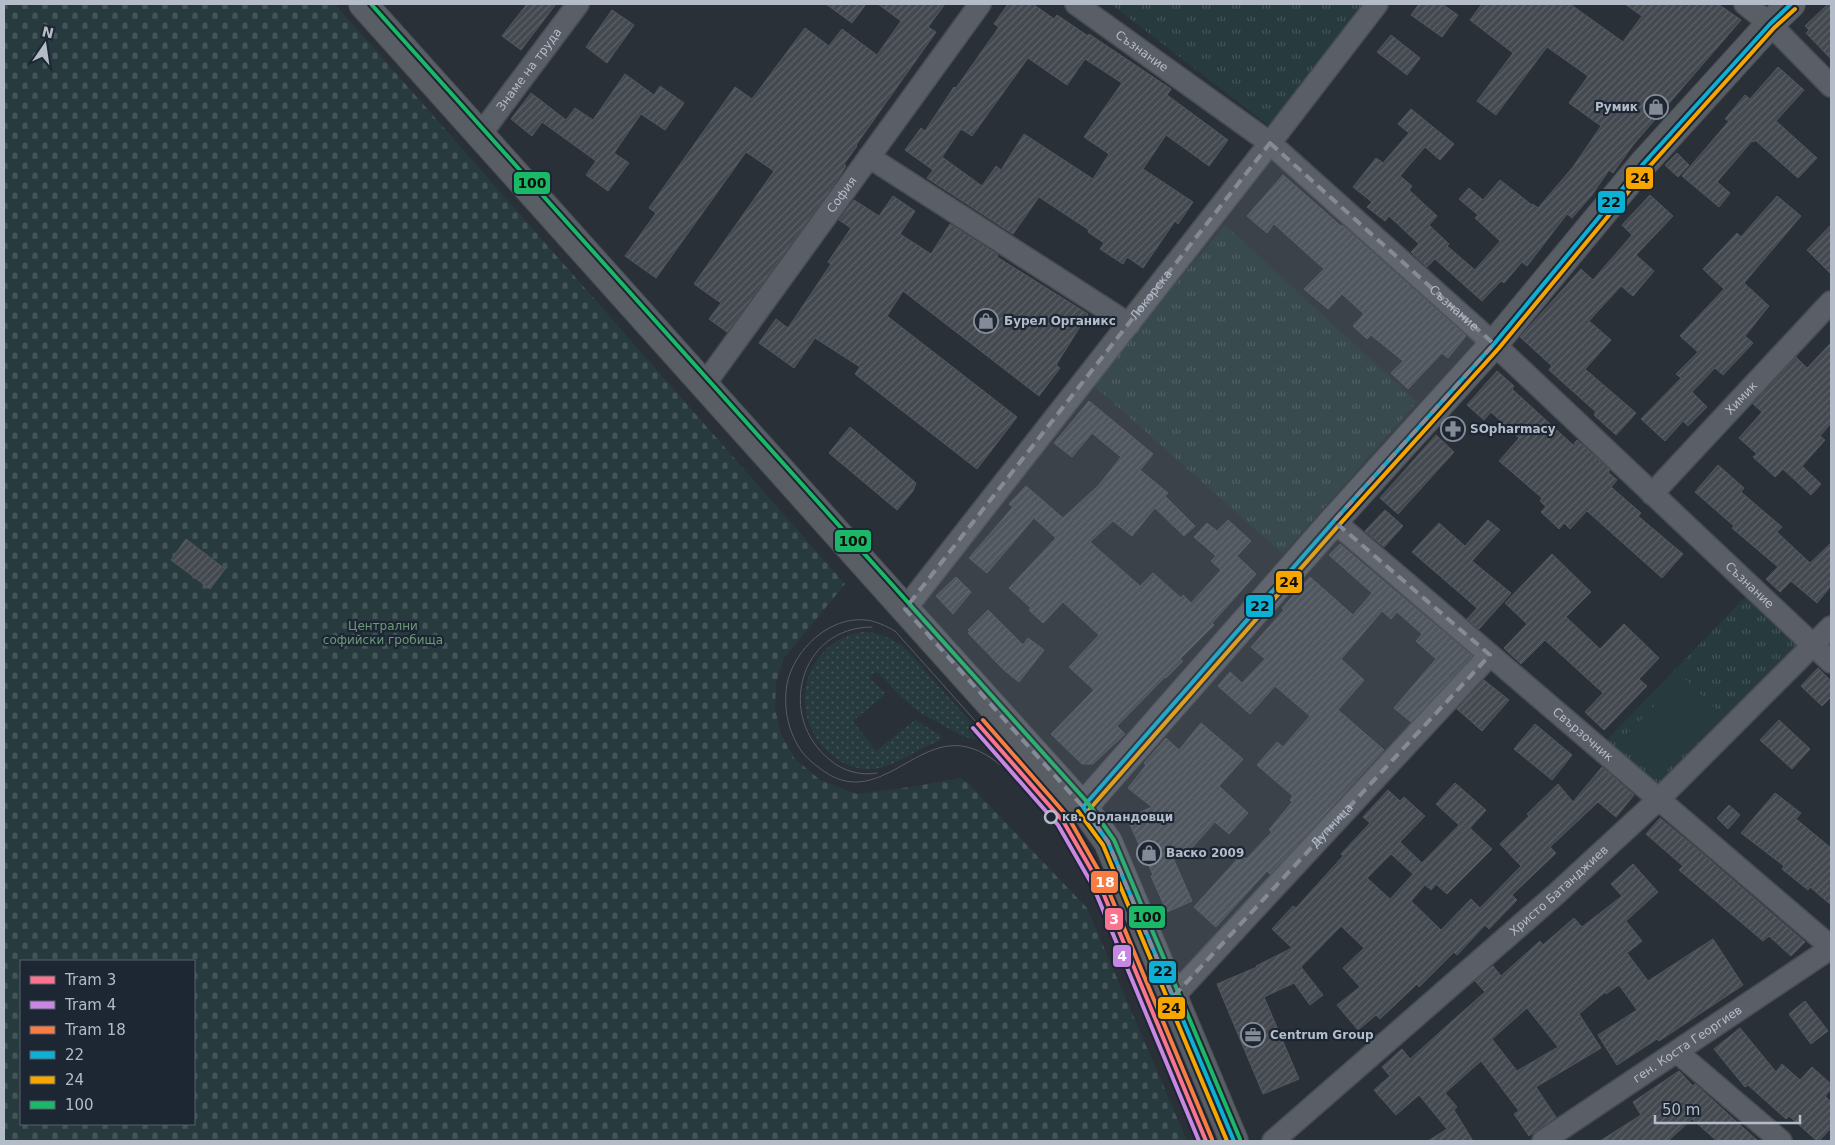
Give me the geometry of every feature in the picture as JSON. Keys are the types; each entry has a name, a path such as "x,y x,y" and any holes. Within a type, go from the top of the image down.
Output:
{"street":[{"path":"363,4 905,610 1084,806 1108,842 1234,1141"},
{"name":"Знаме на труда","path":"480,135 578,4"},
{"name":"София","path":"704,385 980,4"},
{"name":"Съзнание","path":"1076,4 1270,143 1494,344 1831,662"},
{"name":"Локорска","path":"905,610 1377,4"},
{"path":"1745,4 1770,24 1831,86"},
{"path":"1084,806 1334,521 1494,344 1644,164 1770,24 1791,4"},
{"path":"869,157 1129,324"},
{"name":"Химик","path":"1652,494 1831,302"},
{"name":"Свързочник","path":"1334,521 1831,948"},
{"name":"Христо Батанджиев","path":"1273,1141 1555,895 1659,799 1831,627"},
{"name":"Дупница","path":"1173,996 1490,655"},
{"name":"ген. Коста Георгиев","path":"1543,1141 1831,948"},
{"path":"1677,1052 1781,1141"}],"highlighted area":[{"path":"1270,143 1494,344 1334,521 1490,655 1173,997 1108,842 1083,807 905,609"}],"green space":[{"name":"Централни софийски гробища","path":"4,4 335,4 845,584 784,658 776,683 775,709 781,734 794,758 820,780 857,794 960,778 968,783 1087,908 1187,1141 4,1141"},
{"path":"1111,4 1377,4 1273,129"},
{"path":"1225,225 1417,402 1283,554 1092,384"},
{"path":"1753,589 1813,645 1659,799 1599,748"},
{"path":"861,632 885,636 906,649 988,742 964,737 919,712 899,695 879,673 873,673 870,678 886,694 853,721 876,751 915,720 939,734 942,738 896,762 878,768 856,768 833,756 818,740 809,723 805,703 806,684 813,666 825,651 841,639"},
{"path":"1683,677 1721,714 1662,775 1623,738"}],"building":[{"path":"527,4 556,4 521,50 502,36"},
{"path":"826,4 866,4 852,23"},
{"path":"878,4 945,4 928,27 936,32 856,145 844,164 846,166 833,186 727,332 709,319 721,303 694,284 774,171 746,152 656,278 625,256 656,213 649,208 735,87 752,99 805,28 829,46 842,29 877,55 901,21"},
{"path":"1008,4 1033,4 1054,19 1057,15 1171,89 1167,95 1228,140 1209,166 1166,135 1143,169 1193,202 1178,224 1175,221 1143,268 1127,257 1123,264 1100,249 1104,243 1088,232 1089,230 1039,197 1013,234 927,178 933,170 905,150 921,128 925,131 954,87 956,88 999,27 994,24","holes":["1028,58 1067,85 1085,59 1122,83 1084,137 1109,154 1093,179 1024,134 1001,170 996,166 982,186 942,157 961,129 972,136"]},
{"path":"1419,4 1442,4 1458,15 1442,37 1411,15"},
{"path":"1482,4 1570,4 1623,42 1642,16 1625,4 1718,4 1741,20 1633,145 1613,173 1609,170 1592,195 1572,218 1567,214 1527,266 1522,262 1504,283 1501,281 1482,301 1435,259 1427,267 1411,252 1419,244 1389,216 1385,221 1367,207 1372,202 1353,187 1376,158 1383,163 1409,133 1398,124 1411,109 1454,144 1440,160 1425,147 1400,176 1412,186 1409,190 1437,216 1429,225 1449,244 1447,246 1475,270 1500,241 1475,218 1478,215 1459,199 1469,188 1483,200 1500,180 1538,208 1573,167 1601,126 1569,103 1588,76 1547,47 1496,115 1477,101 1513,53 1470,20"},
{"path":"1828,4 1831,4 1831,59 1806,33 1809,30 1805,26"},
{"path":"612,10 634,25 607,63 586,47"},
{"path":"1391,35 1420,58 1407,75 1377,52"},
{"path":"1778,67 1804,90 1776,121 1817,158 1798,178 1755,140 1754,142 1752,141 1717,182 1730,193 1719,207 1682,176 1729,121 1725,119 1745,95 1750,99"},
{"path":"625,74 654,95 660,86 684,103 665,130 641,114 614,153 629,163 608,191 586,175 596,161 542,122 532,136 511,119 531,93 566,120 575,108 593,120"},
{"path":"1677,153 1689,165 1678,177 1665,165"},
{"path":"1283,175 1466,336 1448,358 1442,353 1408,389 1391,373 1403,361 1371,335 1367,339 1353,326 1364,314 1342,294 1328,309 1304,289 1324,269 1274,224 1267,233 1247,216"},
{"path":"1650,195 1673,216 1636,255 1654,271 1633,296 1621,286 1589,321 1611,340 1585,369 1636,413 1616,435 1594,415 1596,412 1549,370 1552,366 1520,337 1581,269 1593,280 1632,235 1622,225"},
{"path":"893,196 915,211 900,234 931,254 950,224 998,255 997,257 1088,314 1056,365 1060,368 1039,396 903,291 887,316 1017,417 977,469 855,374 860,367 815,338 794,368 759,343 776,319 788,328 831,264 828,262 851,228 839,220 854,200 879,216"},
{"path":"1777,196 1801,216 1744,283 1769,306 1745,336 1753,343 1723,375 1715,368 1692,392 1707,407 1688,426 1683,421 1665,441 1641,419 1681,378 1676,374 1698,352 1680,336 1724,289 1703,269 1737,233 1741,237"},
{"path":"1831,225 1831,274 1807,250"},
{"path":"1831,343 1831,423 1820,436 1825,440 1802,466 1821,484 1811,495 1783,469 1775,477 1753,457 1757,454 1739,438 1762,412 1753,404 1796,357 1807,368"},
{"path":"1497,371 1514,386 1512,389 1573,445 1577,440 1610,470 1608,472 1617,480 1611,487 1641,513 1638,516 1683,554 1662,578 1587,511 1570,529 1564,523 1559,529 1541,512 1546,507 1540,501 1542,498 1499,461 1519,438 1491,412 1484,420 1467,405"},
{"path":"1089,401 1153,454 1140,470 1168,493 1165,496 1195,526 1184,536 1155,508 1132,536 1113,521 1090,542 1140,586 1153,573 1181,598 1183,595 1191,603 1221,570 1211,561 1216,556 1194,537 1207,523 1217,531 1228,520 1251,541 1237,556 1256,574 1212,623 1214,625 1180,659 1183,661 1117,726 1125,734 1093,764 1082,764 1051,734 1094,690 1069,667 1099,635 1063,602 1043,623 1029,610 1031,608 1009,588 1056,538 1034,518 987,573 969,558 1013,507 1009,504 1026,486 1063,518 1099,485 1121,457 1092,433 1072,457 1054,443"},
{"path":"850,427 916,483 913,491 897,510 829,453"},
{"path":"1436,435 1454,452 1398,514 1380,498"},
{"path":"1718,465 1744,488 1741,492 1782,527 1777,532 1810,563 1831,543 1831,586 1817,603 1791,581 1780,592 1766,579 1778,567 1732,528 1734,526 1695,492"},
{"path":"1385,510 1403,526 1384,547 1365,531"},
{"path":"1488,520 1500,530 1472,561 1511,593 1479,629 1467,619 1477,608 1412,552 1439,523 1465,546"},
{"path":"186,539 225,569 210,589 171,560"},
{"path":"1340,544 1472,656 1411,722 1394,708 1436,659 1416,641 1422,634 1397,612 1391,619 1382,611 1341,659 1364,680 1338,710 1384,750 1270,874 1267,871 1216,927 1194,907 1241,855 1246,859 1272,832 1269,830 1292,802 1290,800 1293,796 1257,765 1277,742 1283,747 1310,716 1275,686 1250,714 1218,686 1230,672 1242,683 1265,659 1251,647 1310,577 1353,615 1372,593 1329,555"},
{"path":"1552,554 1591,592 1566,617 1600,649 1624,624 1659,658 1639,679 1647,686 1604,730 1585,712 1603,693 1545,640 1521,664 1504,648 1527,624 1505,603"},
{"path":"956,577 971,592 953,614 936,596"},
{"path":"988,610 1023,645 1028,638 1044,650 1019,682 1004,670 968,633 970,632 968,630"},
{"path":"1818,668 1831,681 1831,697 1822,706 1801,686"},
{"path":"1484,680 1509,700 1482,731 1457,709"},
{"path":"1779,720 1810,749 1792,769 1760,740"},
{"path":"1201,723 1243,759 1219,786 1248,813 1229,834 1215,822 1190,850 1173,858 1192,901 1167,912 1151,876 1153,875 1127,818 1152,807 1128,788 1146,765 1144,763 1166,738 1179,750"},
{"path":"1535,724 1572,755 1552,780 1514,749"},
{"path":"1602,767 1634,795 1616,817 1598,802 1550,847 1556,853 1512,895 1517,900 1489,929 1485,925 1457,955 1454,952 1419,987 1417,984 1380,1019 1376,1015 1358,1030 1337,1005 1360,987 1343,968 1364,948 1341,926 1301,967 1323,995 1310,1005 1294,983 1264,997 1299,1079 1263,1094 1217,984 1257,967 1292,948 1272,929 1293,906 1296,908 1343,856 1341,854 1370,823 1363,817 1388,790 1400,801 1404,797 1425,816 1400,842 1422,863 1459,825 1436,804 1455,783 1486,810 1470,828 1492,849 1447,894 1436,884 1431,890 1425,885 1411,901 1441,930 1471,899 1480,908 1521,866 1500,844 1558,784 1573,802","holes":["1391,854 1413,874 1390,899 1367,878"]},
{"path":"1775,793 1801,813 1796,819 1831,848 1831,905 1810,887 1808,890 1782,869 1784,866 1741,833"},
{"path":"1729,805 1740,815 1728,829 1717,818"},
{"path":"1660,818 1805,942 1791,956 1769,936 1763,941 1679,870 1683,866 1646,834"},
{"path":"1633,864 1658,892 1626,921 1642,941 1627,953 1648,981 1713,939 1743,985 1659,1041 1657,1039 1617,1065 1598,1035 1637,1010 1619,985 1606,994 1605,992 1579,1014 1601,1048 1536,1087 1556,1117 1529,1136 1514,1114 1519,1111 1481,1061 1445,1093 1457,1107 1454,1110 1473,1141 1428,1141 1447,1129 1419,1095 1396,1115 1374,1090 1390,1076 1382,1067 1402,1049 1410,1059 1485,992 1475,981 1493,966 1501,976 1540,941 1543,945 1574,918 1582,927 1622,896 1611,884","holes":["1527,1008 1558,1047 1517,1071 1492,1039"]},
{"path":"1805,1001 1828,1031 1811,1044 1789,1014"},
{"path":"1740,1028 1776,1072 1782,1064 1800,1080 1812,1067 1831,1084 1831,1089 1825,1096 1831,1102 1831,1128 1819,1141 1789,1116 1786,1119 1748,1085 1745,1087 1714,1049"},
{"path":"1679,1071 1693,1086 1695,1084 1758,1141 1717,1141 1692,1119 1668,1141 1600,1141 1641,1115 1633,1102"}],"tram line":[{"path":"978,724 895,631 881,624 866,620 839,623 816,637 797,659 787,684 786,711 793,736 802,752 828,774 847,781 865,781 882,776 932,751 949,746 967,747 979,751 1002,766 1049,818"},
{"path":"872,627 847,631 827,642 812,658 803,677 800,699 804,721 813,742 830,760 852,772 864,774 877,773"},
{"name":"18","path":"983,720 1068,817 1104,880 1212,1139"},
{"name":"3","path":"978,724 1063,821 1099,883 1206,1141"},
{"name":"4","path":"973,728 1058,825 1093,886 1199,1141"}],"transit line":[{"name":"100","path":"371,4 1088,803 1114,840 1240,1139"},
{"name":"22","path":"1083,807 1334,521 1494,344 1643,164 1770,24 1791,4"},
{"name":"24","path":"1088,811 1339,525 1499,348 1648,168 1774,28 1795,9"},
{"name":"22","path":"1083,807 1108,842 1234,1141"},
{"name":"24","path":"1078,811 1103,845 1227,1141"}],"place":[{"name":"Румик","path":"1656,107"},
{"name":"Бурел Органикс","path":"986,321"},
{"name":"SOpharmacy","path":"1453,429"},
{"name":"кв. Орландовци","path":"1051,817"},
{"name":"Васко 2009","path":"1149,853"},
{"name":"Centrum Group","path":"1253,1035"}]}
